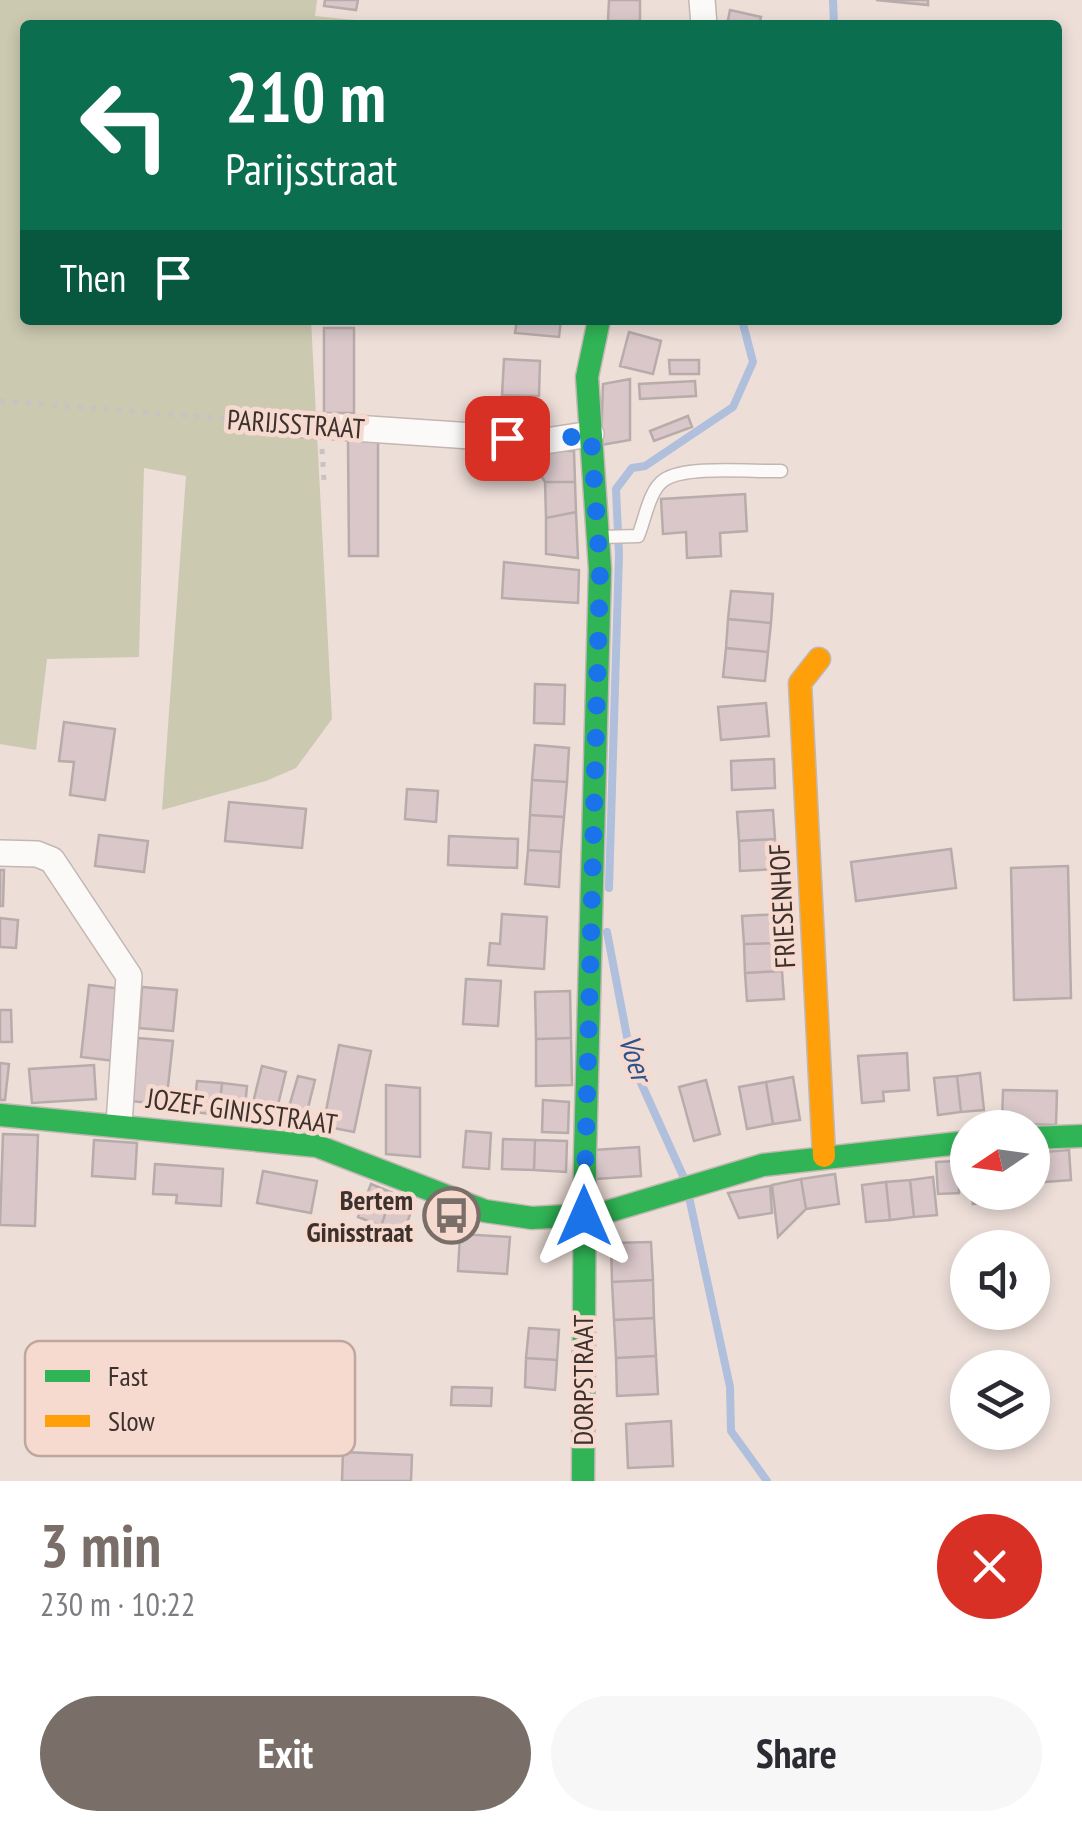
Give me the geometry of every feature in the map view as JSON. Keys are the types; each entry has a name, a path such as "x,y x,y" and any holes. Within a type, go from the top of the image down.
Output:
{"street":[{"name":"DORPSTRAAT","path":"583,1481 584,1216 604,538 587,378 598,325"},
{"name":"PARIJSSTRAAT","path":"307,425 545,441 591,434"},
{"name":"FRIESENHOF","path":"819,659 800,682 824,1156"},
{"path":"0,854 37,854 52,860 129,976 119,1124"},
{"name":"JOZEF GINISSTRAAT","path":"0,1115 317,1146 485,1211 532,1218 584,1216 741,1169 950,1144"},
{"path":"1050,1137 1082,1136"}],"lane":[{"path":"604,538 638,536 655,491 664,480 682,474 781,472"}],"path":[{"name":"PARIJSSTRAAT","path":"0,401 307,425"},
{"path":"307,425 324,481"}],"shaded area":[{"path":"0,0 317,0 315,16 355,20 20,20 20,325 311,325 332,719 296,768 266,781 162,810 186,476 144,468 139,657 47,659 36,750 0,744"}],"building":[{"path":"325,0 358,0 356,10 324,6"},
{"path":"609,0 640,0 640,20 608,20"},
{"path":"876,0 928,0 928,5"},
{"path":"730,10 761,17 760,20 728,20"},
{"path":"516,325 560,325 559,337 515,333"},
{"path":"324,328 354,328 354,413 324,413"},
{"path":"629,332 661,341 653,374 620,366"},
{"path":"504,359 540,361 539,396 502,395"},
{"path":"669,360 699,360 699,374 670,374"},
{"path":"630,379 630,440 601,445 603,384"},
{"path":"695,381 696,396 640,399 639,384"},
{"path":"688,416 692,427 654,441 650,431"},
{"path":"348,441 378,441 378,556 349,556"},
{"path":"525,450 574,451 575,482 545,482"},
{"path":"545,482 575,482 576,512 546,518"},
{"path":"745,494 747,531 720,533 721,556 687,558 686,532 663,534 661,499"},
{"path":"576,512 578,558 546,554 546,518"},
{"path":"504,562 579,570 578,603 502,598"},
{"path":"731,591 773,594 771,623 728,619"},
{"path":"728,619 771,623 768,652 726,648"},
{"path":"726,648 768,652 765,681 723,677"},
{"path":"535,684 565,685 564,724 534,723"},
{"path":"766,703 769,736 721,740 718,707"},
{"path":"64,722 115,729 105,800 70,795 74,762 59,761"},
{"path":"535,745 569,748 567,782 532,780"},
{"path":"774,759 775,788 732,790 731,761"},
{"path":"532,780 567,782 564,817 530,815"},
{"path":"407,789 438,791 436,822 405,819"},
{"path":"229,802 306,809 302,848 225,841"},
{"path":"773,810 775,839 739,841 737,812"},
{"path":"530,815 564,817 561,852 528,850"},
{"path":"99,835 148,841 144,872 95,866"},
{"path":"449,836 518,839 517,868 448,865"},
{"path":"775,839 777,869 740,871 739,841"},
{"path":"951,849 956,888 856,901 851,862"},
{"path":"528,850 561,852 559,887 525,884"},
{"path":"1068,866 1071,998 1014,1000 1011,868"},
{"path":"0,870 4,870 3,906 0,906"},
{"path":"502,914 547,917 544,969 488,965 490,943 500,944"},
{"path":"780,914 781,943 744,944 742,916"},
{"path":"0,918 18,920 16,948 0,947"},
{"path":"781,943 782,971 745,973 744,944"},
{"path":"782,971 784,999 747,1001 745,973"},
{"path":"466,979 501,981 498,1026 463,1024"},
{"path":"89,985 123,989 115,1061 81,1057"},
{"path":"142,987 177,990 173,1031 139,1028"},
{"path":"570,991 571,1038 536,1039 535,992"},
{"path":"0,1010 11,1010 12,1042 0,1042"},
{"path":"138,1038 173,1041 166,1105 131,1101"},
{"path":"571,1038 572,1085 536,1086 536,1039"},
{"path":"339,1045 371,1051 354,1132 323,1126"},
{"path":"907,1053 909,1090 883,1092 884,1101 862,1103 858,1056"},
{"path":"0,1063 9,1064 5,1100 0,1100"},
{"path":"94,1065 96,1099 32,1103 29,1069"},
{"path":"262,1066 286,1072 273,1125 249,1119"},
{"path":"980,1073 984,1110 961,1110 957,1076"},
{"path":"298,1076 315,1080 307,1112 289,1107"},
{"path":"957,1076 961,1110 938,1115 934,1078"},
{"path":"793,1077 800,1120 773,1124 766,1082"},
{"path":"706,1080 720,1134 694,1141 679,1087"},
{"path":"197,1081 222,1083 219,1115 194,1112"},
{"path":"766,1082 773,1124 747,1129 739,1087"},
{"path":"222,1083 247,1086 244,1117 219,1115"},
{"path":"386,1085 420,1088 420,1157 386,1154"},
{"path":"1003,1090 1057,1091 1056,1125 1050,1125 1050,1110 1002,1110"},
{"path":"543,1100 569,1102 568,1133 542,1132"},
{"path":"466,1131 491,1133 489,1169 463,1167"},
{"path":"3,1134 38,1135 35,1226 0,1225"},
{"path":"503,1139 535,1140 534,1170 502,1169"},
{"path":"94,1140 137,1143 135,1179 92,1176"},
{"path":"535,1140 567,1141 566,1172 534,1170"},
{"path":"639,1147 641,1176 596,1179 594,1150"},
{"path":"1069,1150 1071,1180 1050,1182 1050,1152"},
{"path":"950,1161 950,1193 938,1194 936,1162"},
{"path":"155,1164 223,1169 221,1206 176,1203 177,1195 153,1194"},
{"path":"263,1171 317,1181 311,1213 257,1203"},
{"path":"835,1174 839,1204 806,1209 801,1179"},
{"path":"933,1177 937,1215 914,1217 910,1180"},
{"path":"801,1179 806,1209 778,1237 772,1185"},
{"path":"910,1180 914,1217 890,1220 886,1182"},
{"path":"886,1182 890,1220 866,1222 862,1185"},
{"path":"371,1184 393,1193 381,1226 358,1217"},
{"path":"770,1186 772,1213 739,1218 728,1193"},
{"path":"393,1193 415,1201 403,1234 381,1226"},
{"path":"460,1234 510,1237 507,1274 458,1271"},
{"path":"651,1242 653,1280 612,1282 611,1243"},
{"path":"653,1280 654,1318 614,1320 612,1282"},
{"path":"654,1318 656,1356 616,1358 614,1320"},
{"path":"529,1328 559,1330 557,1360 526,1358"},
{"path":"656,1356 658,1394 617,1396 616,1358"},
{"path":"526,1358 557,1360 555,1390 525,1387"},
{"path":"452,1387 492,1388 491,1406 451,1405"},
{"path":"671,1421 673,1466 628,1468 626,1424"},
{"path":"355,1453 412,1455 411,1481 342,1481 343,1456 355,1456"}],"waterway":[{"name":"Voer","path":"833,0 834,20"},
{"name":"Voer","path":"609,888 619,554 616,489 632,468 645,466 733,407 753,362 743,325"},
{"name":"Voer","path":"607,932 632,1063 684,1178"},
{"name":"Voer","path":"689,1197 730,1387 731,1431 767,1481"}],"traffic: fast":[{"path":"583,1481 585,1155 600,569 587,377 598,325"},
{"path":"0,1115 317,1146 485,1211 532,1218 600,1214 763,1165 950,1144"},
{"path":"1050,1137 1082,1136"}],"traffic: slow":[{"path":"819,659 800,683 824,1156"}],"place":[{"name":"Bertem Ginisstraat","path":"452,1216"}],"route":[{"path":"507,438 545,441 591,434 600,569 584,1216"}]}
